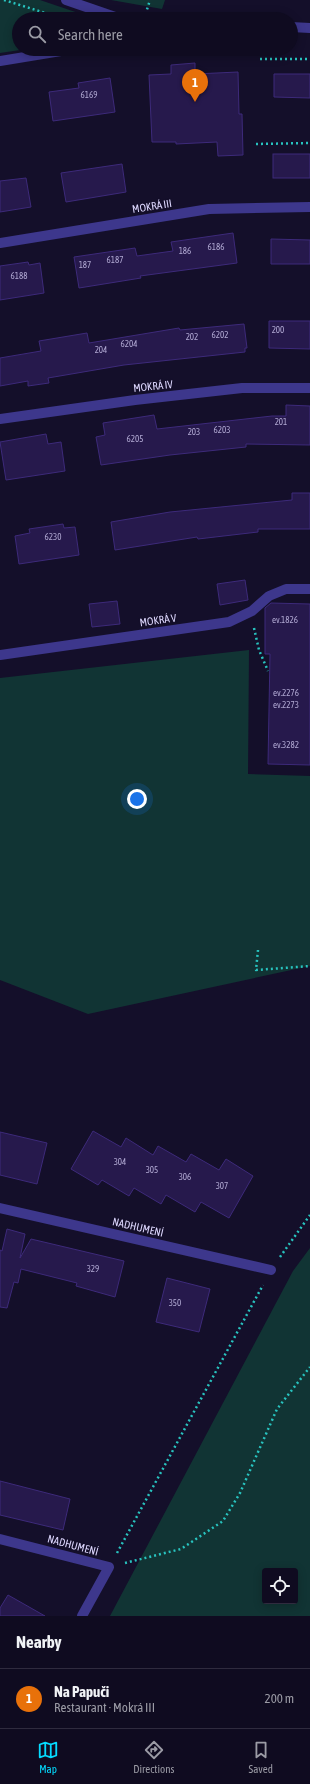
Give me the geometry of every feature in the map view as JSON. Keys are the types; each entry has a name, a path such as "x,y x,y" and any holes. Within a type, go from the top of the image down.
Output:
{"street":[{"path":"66,0 101,12"},
{"path":"298,27 310,28"},
{"path":"0,61 30,56"},
{"name":"MOKRÁ III","path":"0,243 209,209 310,207"},
{"name":"MOKRÁ IV","path":"0,419 135,400 242,388 310,388"},
{"name":"MOKRÁ V","path":"0,654 229,622 252,611 269,596 286,589 310,589"},
{"name":"NADHUMENÍ","path":"0,1208 271,1270"},
{"name":"NADHUMENÍ","path":"0,1539 109,1567 82,1616"}],"path":[{"path":"4,0 41,12"},
{"path":"146,12 150,0"},
{"path":"260,59 310,59"},
{"path":"256,144 310,143"},
{"path":"239,617 253,627 259,650 268,671"},
{"path":"258,950 256,970 310,966"},
{"path":"109,1567 271,1270 310,1215"},
{"path":"109,1567 181,1549 224,1521 240,1493 278,1409 310,1367"}],"green space":[{"path":"0,0 40,0 75,12 12,12 12,51 0,53"},
{"path":"111,0 165,0 162,9"},
{"path":"249,650 248,774 310,776 310,966 88,1014 0,980 0,678"},
{"path":"310,1248 310,1616 110,1616 293,1271"}],"building":[{"path":"195,63 195,74 238,72 239,114 242,114 243,155 218,156 217,142 176,144 176,142 152,142 149,75 171,74 171,65"},
{"path":"274,74 310,74 310,98 274,97"},
{"path":"110,78 115,112 53,121 49,92 79,88 78,83"},
{"path":"273,154 310,154 310,178 273,178"},
{"path":"122,164 126,192 66,202 61,173"},
{"path":"26,178 31,207 0,212 0,181"},
{"path":"233,233 237,263 140,276 141,278 79,288 74,257 135,248 137,256 173,251 171,242"},
{"path":"271,239 310,240 310,264 271,264"},
{"path":"28,262 29,265 40,263 44,293 0,300 0,266"},
{"path":"269,321 310,321 310,349 269,348"},
{"path":"244,324 247,348 245,348 245,352 124,365 48,378 49,383 28,386 28,381 0,386 0,358 41,351 39,341 87,333 89,343 179,328 180,330"},
{"path":"286,405 310,406 310,445 246,444 246,447 170,455 101,465 96,437 105,435 103,423 154,415 157,429 272,416 286,416"},
{"path":"46,434 48,444 61,442 65,471 6,480 0,442"},
{"path":"292,493 310,493 310,529 258,529 258,532 198,539 197,537 115,550 111,522 170,512 292,500"},
{"path":"63,524 64,528 75,527 79,555 19,564 15,536 30,533 29,529"},
{"path":"245,580 248,600 220,605 217,584"},
{"path":"117,601 120,624 92,627 89,604"},
{"path":"271,603 310,604 310,765 268,764 270,654 265,654 265,608"},
{"path":"93,1131 121,1147 126,1138 153,1155 158,1146 186,1162 191,1154 219,1170 226,1159 253,1176 229,1218 201,1202 195,1212 166,1195 161,1204 134,1188 129,1196 102,1180 98,1185 71,1169"},
{"path":"0,1132 47,1143 37,1184 0,1175"},
{"path":"7,1229 25,1234 20,1258 31,1239 124,1261 115,1297 76,1286 77,1283 21,1269 18,1283 14,1282 7,1308 0,1307 0,1250 2,1251"},
{"path":"167,1278 210,1289 199,1332 156,1322"},
{"path":"0,1481 70,1499 63,1530 0,1515"},
{"path":"8,1595 45,1616 0,1616 0,1608"}],"place":[{"name":"Na Papuči","path":"195,102"}]}
